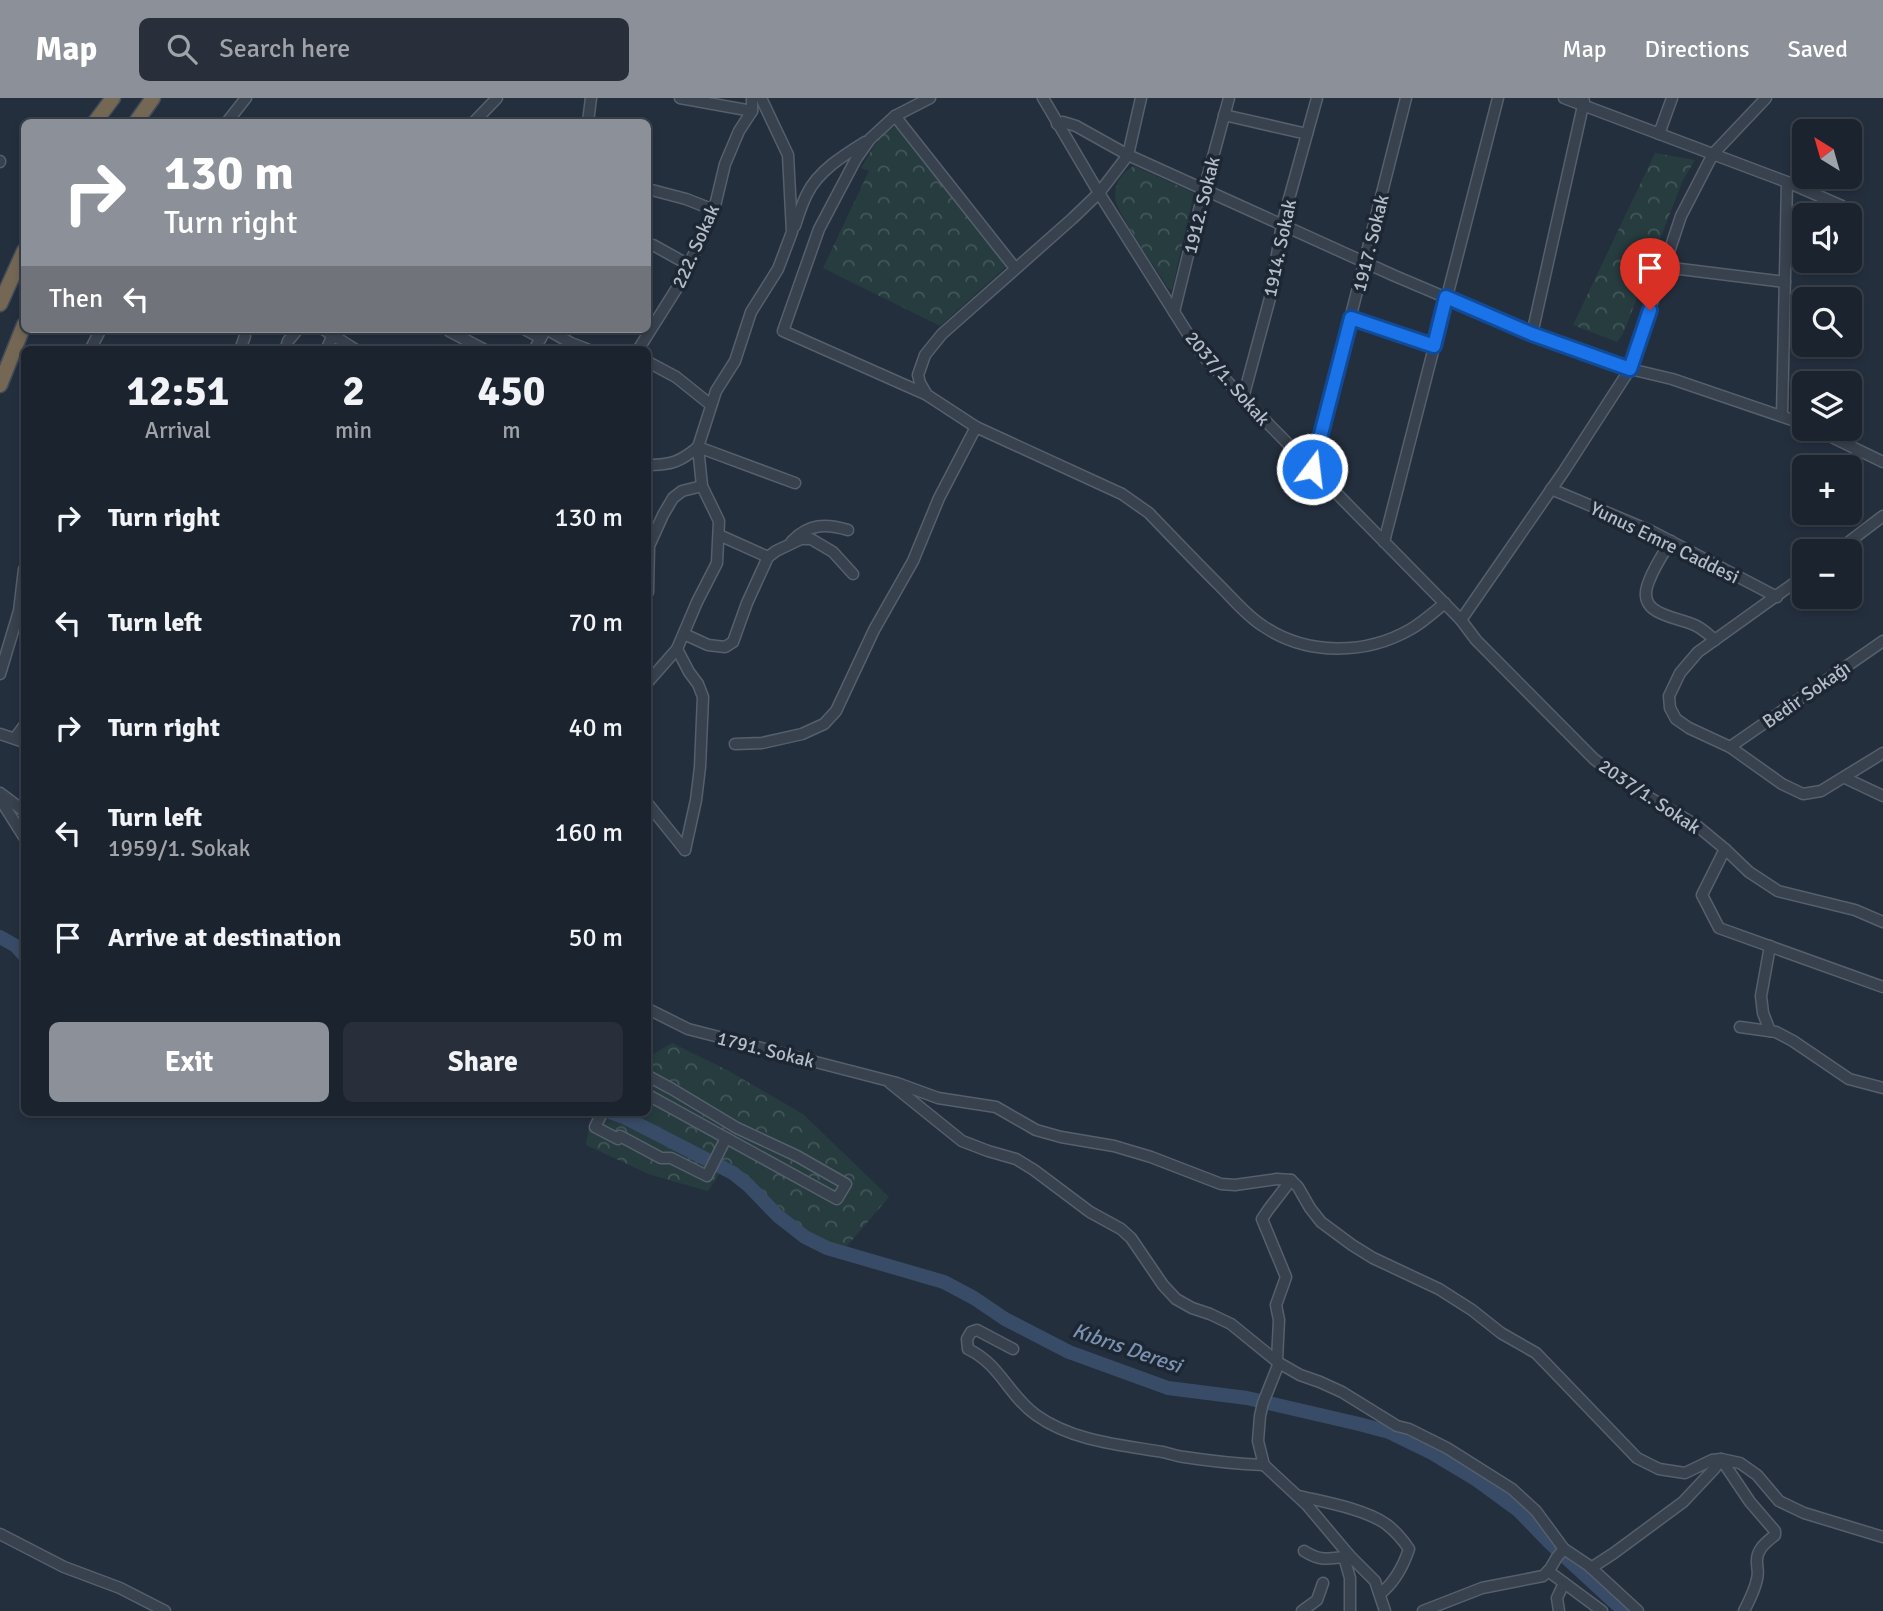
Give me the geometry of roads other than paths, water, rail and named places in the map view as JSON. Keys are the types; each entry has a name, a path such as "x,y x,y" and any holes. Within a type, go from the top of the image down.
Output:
{"highway":[{"path":"97,119 113,98"},
{"path":"138,119 153,98"},
{"path":"0,304 21,258"},
{"path":"0,385 21,332"}],"street":[{"path":"230,119 247,98"},
{"path":"477,119 497,98"},
{"path":"588,119 592,98"},
{"path":"680,98 752,111"},
{"name":"222. Sokak","path":"651,326 682,280 714,210 725,164 739,131 752,111 752,98"},
{"path":"761,98 788,155 792,232"},
{"path":"930,98 895,116 870,139 856,159 819,229 783,331 927,395 976,427 1134,501 1251,617 1278,635 1299,644 1344,649 1375,644 1410,630 1445,603"},
{"name":"2037/1. Sokak","path":"1043,98 1099,192 1206,359 1594,759 1630,786 1696,825 1749,872 1778,891 1855,910 1883,922"},
{"path":"927,395 918,375 932,344 1099,192 1128,155 1141,98"},
{"name":"1912. Sokak","path":"1174,312 1229,98"},
{"name":"1914. Sokak","path":"1243,398 1270,298 1282,224 1317,98"},
{"name":"1917. Sokak","path":"1312,469 1406,98"},
{"path":"1384,542 1498,98"},
{"path":"1564,98 1584,101 1659,134 1835,203"},
{"path":"1659,134 1672,98"},
{"path":"1461,620 1552,489 1630,369 1681,216 1713,153 1766,98"},
{"path":"1532,334 1584,101"},
{"path":"1224,115 1307,134"},
{"path":"895,116 1015,268"},
{"path":"1057,124 1063,122 1076,126 1128,155 1204,190 1532,334 1630,369 1672,379 1792,419"},
{"path":"651,679 677,649 717,563 719,521 702,486 698,447 716,391 734,361 751,312 778,269 807,192 847,152 870,139"},
{"path":"1782,415 1787,182"},
{"path":"651,190 714,210"},
{"path":"651,245 689,265"},
{"path":"1662,270 1680,269 1785,282"},
{"path":"1351,318 1434,346"},
{"path":"330,333 350,346"},
{"path":"453,333 477,346"},
{"path":"547,333 579,346"},
{"path":"651,364 676,377 711,405"},
{"path":"735,744 762,743 803,734 824,724 836,711 874,630 913,561 939,498 976,427"},
{"path":"1840,441 1883,462"},
{"path":"651,465 666,465 687,456 698,447"},
{"path":"698,447 795,483"},
{"path":"651,541 673,498 682,491 702,486"},
{"name":"Yunus Emre Caddesi","path":"1552,489 1651,531 1777,597"},
{"path":"1853,539 1883,516"},
{"path":"684,634 709,645 725,647 733,642 768,557 803,531 821,526 848,530"},
{"path":"719,534 768,557"},
{"path":"790,543 811,539 833,552 853,574"},
{"path":"1671,541 1648,583 1646,592 1649,603 1653,610 1661,615 1696,625 1715,640"},
{"path":"1792,585 1698,652 1680,673 1669,696 1670,708 1676,719 1730,747 1782,784 1803,794 1821,791 1883,752"},
{"path":"0,674 19,611 21,594"},
{"name":"Bedir Sokağı","path":"1730,747 1883,640"},
{"path":"651,808 685,850 700,767 703,697 677,649"},
{"path":"0,734 20,740"},
{"path":"1845,778 1883,796"},
{"path":"0,793 21,809"},
{"path":"0,799 21,832"},
{"path":"1725,849 1702,895 1719,928 1883,987"},
{"path":"1770,946 1761,996 1763,1013 1770,1031"},
{"name":"1791. Sokak","path":"651,1010 688,1029 855,1071 911,1087 938,1098 996,1107 1044,1133 1114,1146 1221,1184 1235,1185 1277,1178 1291,1180"},
{"path":"1740,1027 1776,1032 1849,1079 1883,1088"},
{"path":"651,1078 737,1128 797,1156 846,1184 837,1199 651,1097"},
{"path":"888,1081 962,1141 1016,1159 1090,1212 1121,1228 1176,1299 1231,1324 1278,1362 1300,1375 1342,1392 1397,1426 1447,1448 1512,1489 1536,1511 1564,1549 1591,1568 1638,1611"},
{"path":"600,1116 595,1127 707,1176 726,1138"},
{"path":"1385,1611 1375,1581 1346,1556 1307,1505 1264,1465 1258,1441 1259,1416 1278,1362 1279,1320 1276,1306 1286,1277 1262,1219 1291,1180 1321,1222 1352,1245 1373,1258 1439,1289 1501,1333 1536,1353 1637,1458 1659,1469 1685,1473 1712,1460 1740,1463 1757,1475 1779,1501 1804,1513 1883,1537"},
{"path":"1013,1349 978,1330 971,1332 967,1339 968,1349 994,1366 1030,1410 1064,1430 1097,1440 1186,1458 1264,1465"},
{"path":"1591,1568 1683,1502 1721,1459"},
{"path":"1721,1459 1750,1502 1775,1531 1775,1535 1759,1552 1756,1561 1758,1577 1744,1611"},
{"path":"1296,1495 1377,1519 1388,1526 1406,1545 1409,1549 1401,1570 1380,1594"},
{"path":"0,1534 64,1567 120,1588 165,1611"},
{"path":"1423,1611 1482,1588 1543,1576 1564,1549"},
{"path":"1304,1551 1323,1559 1346,1556"},
{"path":"1346,1556 1350,1578 1350,1611"},
{"path":"1548,1571 1602,1611"},
{"path":"1303,1611 1317,1600 1324,1583"},
{"path":"1559,1611 1557,1598 1564,1583"}],"waterway":[{"name":"Kıbrıs Deresi","path":"0,937 21,952"},
{"name":"Kıbrıs Deresi","path":"620,1116 733,1173 778,1216 805,1237 827,1248 944,1282 1005,1319 1069,1352 1168,1388 1247,1398 1389,1432 1432,1453 1477,1480 1518,1510 1624,1611"}]}
